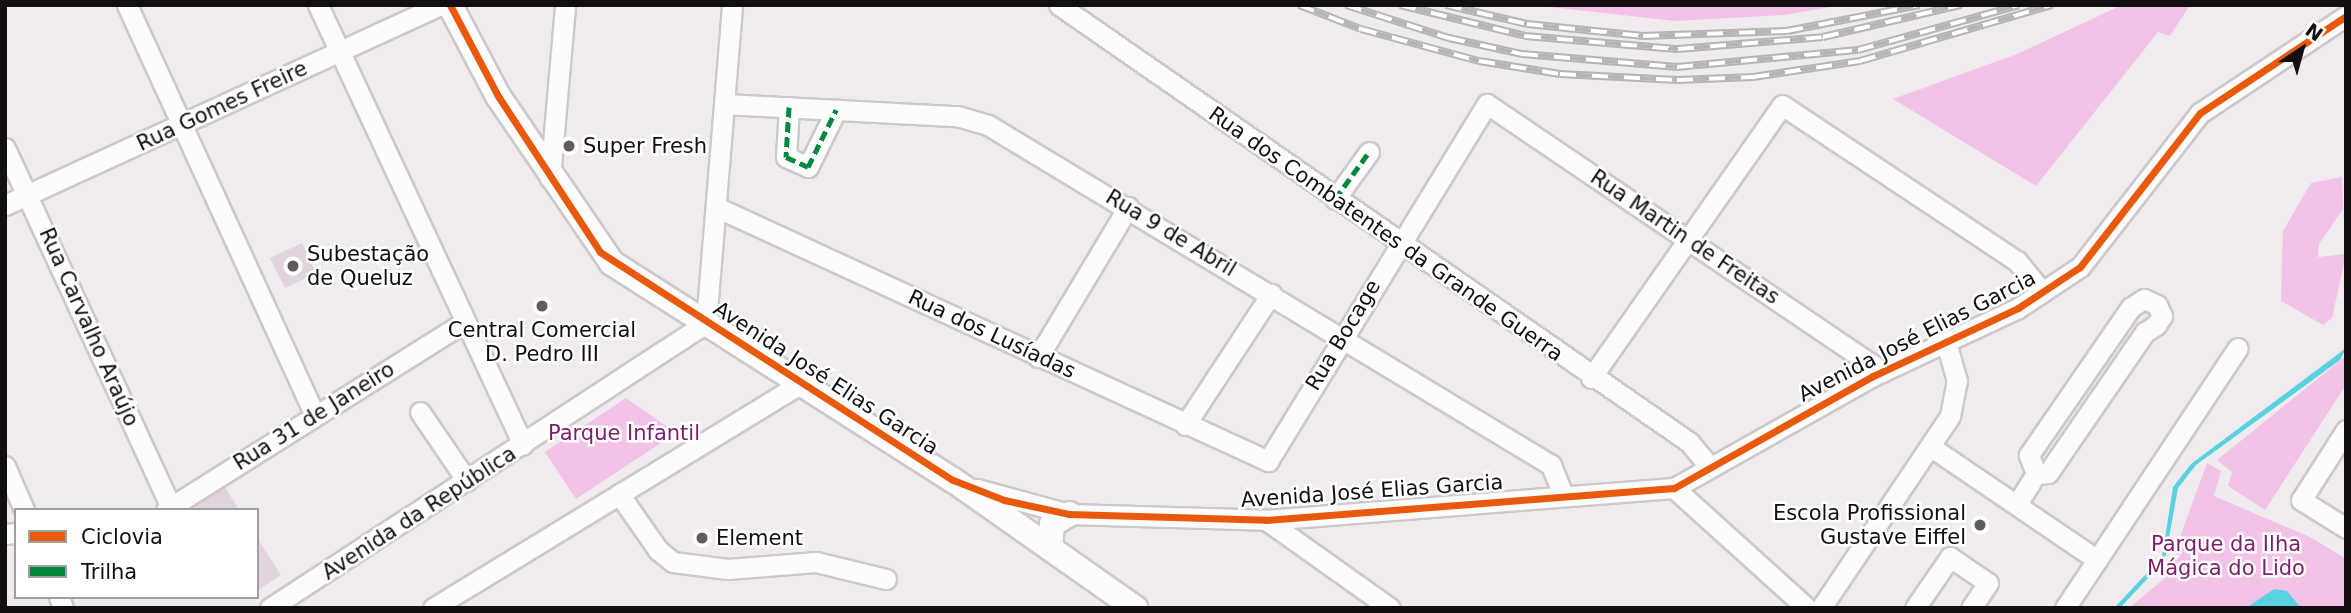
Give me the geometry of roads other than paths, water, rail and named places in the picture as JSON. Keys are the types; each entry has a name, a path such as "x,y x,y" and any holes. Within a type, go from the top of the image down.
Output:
{"street":[{"path":"127,5 184,124 314,414"},
{"path":"318,5 463,323 523,445"},
{"name":"Rua Gomes Freire","path":"5,205 439,5"},
{"name":"Avenida José Elias Garcia","path":"450,5 550,178 606,257 954,480 1004,500 1069,514 1266,520 1675,488 1709,466 1883,372 2042,292 2080,267 2200,113 2346,16"},
{"path":"550,178 565,5"},
{"path":"706,323 732,5"},
{"name":"Rua dos Combatentes da Grande Guerra","path":"1059,5 1591,378 1689,442 1709,466"},
{"name":"Rua 9 de Abril","path":"724,104 957,116 988,125 1128,206 1551,464 1563,495"},
{"name":"Rua Martin de Freitas","path":"1487,104 1883,372"},
{"name":"Rua Bocage","path":"1268,461 1341,337 1487,104"},
{"path":"1591,378 1782,105 2017,261 2042,292"},
{"path":"789,107 786,157 807,167 836,110"},
{"name":"Rua Carvalho Araújo","path":"5,148 168,508"},
{"path":"1335,199 1369,152"},
{"path":"1038,357 1128,206"},
{"name":"Rua dos Lusíadas","path":"716,207 1268,461"},
{"path":"1185,425 1271,294"},
{"path":"2017,505 2036,474 2048,472 2145,332 2156,325 2162,316 2157,305 2144,299 2131,307 2029,455 2036,474"},
{"name":"Rua 31 de Janeiro","path":"168,508 463,323"},
{"name":"Avenida da República","path":"270,608 706,323"},
{"path":"1821,608 1931,447 1956,401 1958,381 1946,342"},
{"path":"2065,608 2238,348"},
{"path":"433,608 460,601 619,494 801,383"},
{"path":"420,412 467,481"},
{"path":"2346,430 2301,500 2346,528"},
{"path":"1931,447 2097,560"},
{"path":"5,466 23,508"},
{"path":"954,480 1135,608"},
{"path":"1675,488 1807,608"},
{"path":"619,494 658,551 673,562 708,569 816,562 886,579"},
{"path":"1050,548 1052,524 1069,514"},
{"path":"1266,520 1390,608"},
{"path":"1915,608 1950,556 1988,583 1971,608"}],"water":[{"path":"2346,348 2340,360 2196,465 2178,488 2165,560 2120,608 2114,608 2162,557 2173,487 2191,464"},
{"path":"2274,589 2287,591 2301,608 2246,608"}],"railway":[{"path":"1299,5 1361,29 1479,61 1560,74 1677,80 1753,77 1860,61 2052,5"},
{"path":"1346,5 1449,38 1522,54 1677,67 1858,50 2019,5"},
{"path":"1400,5 1525,36 1678,49 1823,37 1961,5"},
{"path":"1446,5 1527,24 1643,36 1787,31 1919,5"}],"place":[{"name":"Super Fresh","path":"569,146"},
{"name":"Subestação de Queluz","path":"293,266"},
{"name":"Central Comercial D. Pedro III","path":"542,306"},
{"name":"Escola Profissional Gustave Eiffel","path":"1980,525"},
{"name":"Element","path":"702,538"}],"park label":[{"name":"Parque Infantil","path":"624,433"},
{"name":"Parque da Ilha Mágica do Lido","path":"2226,556"}]}
